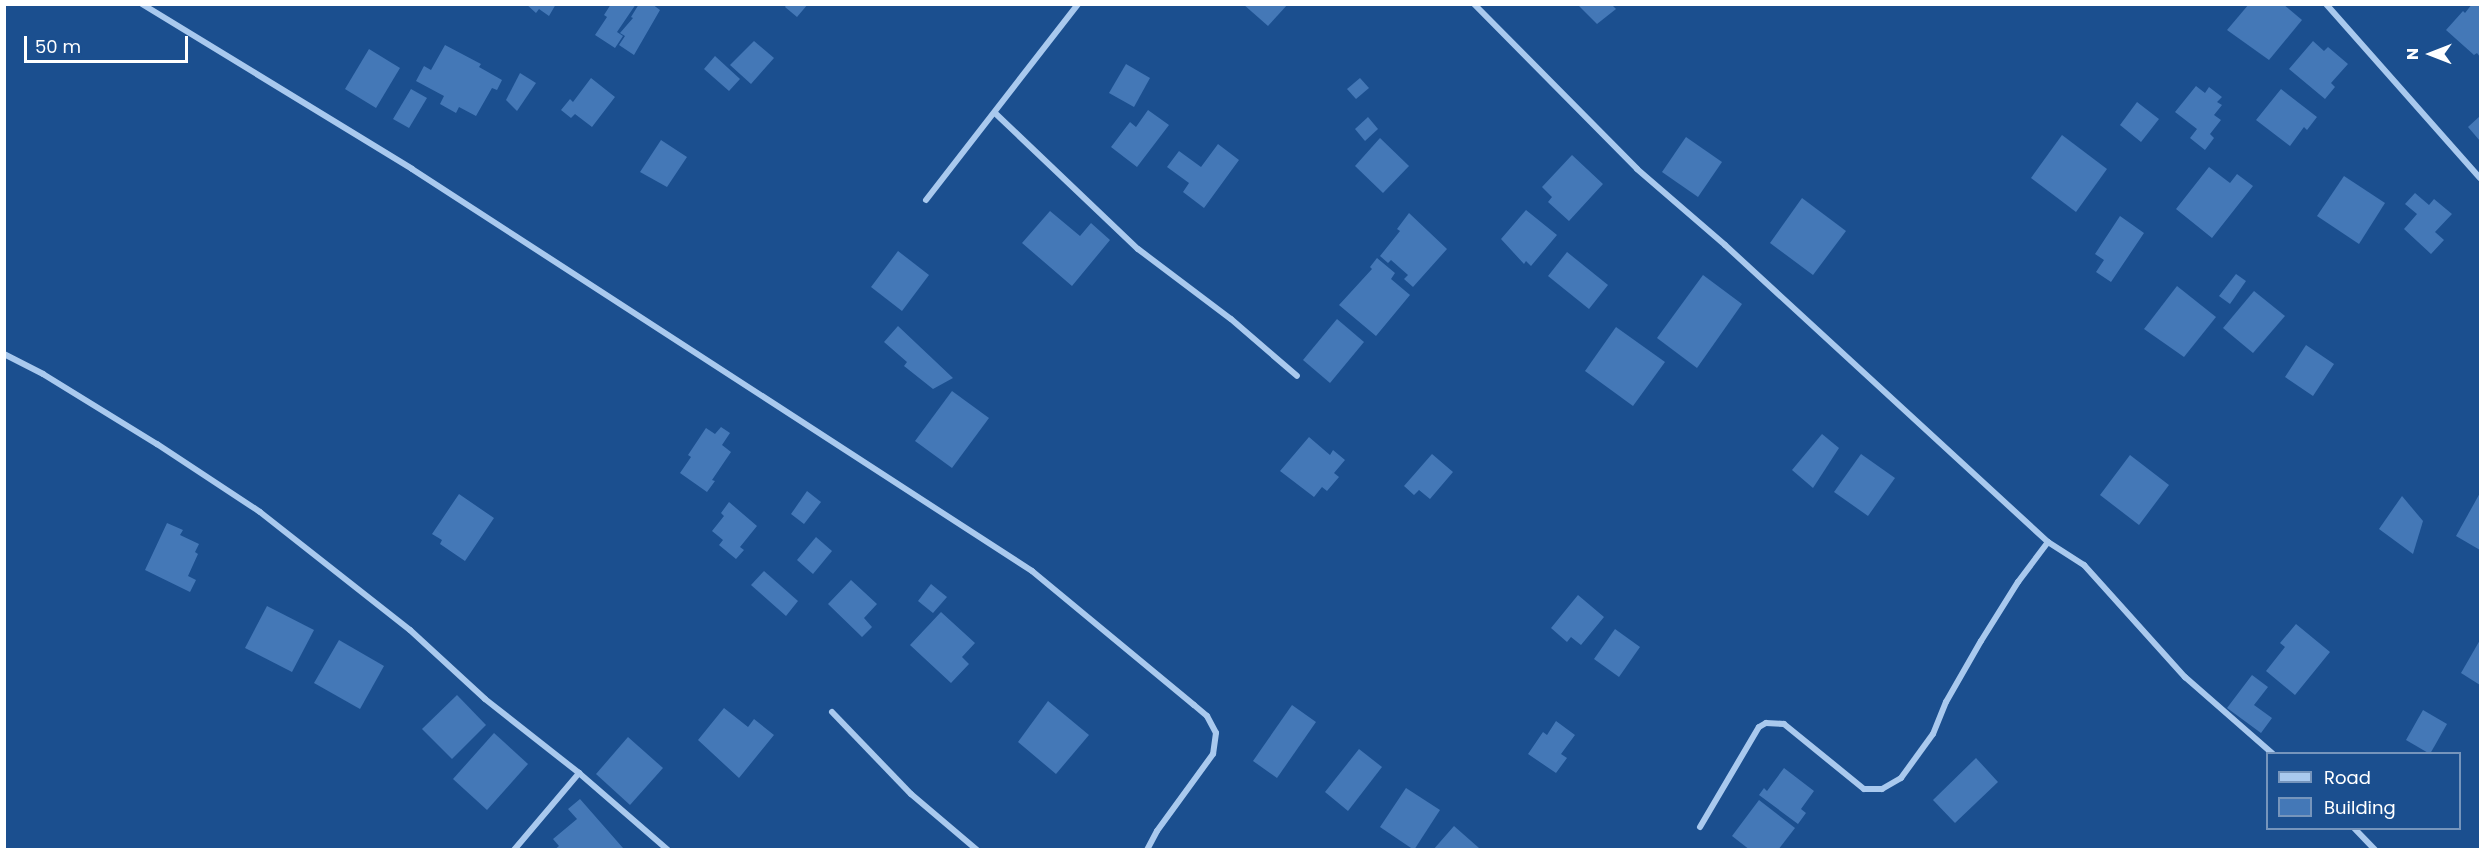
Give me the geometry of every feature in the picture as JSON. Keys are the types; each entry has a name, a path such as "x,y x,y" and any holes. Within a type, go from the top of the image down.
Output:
{"street":[{"path":"142,4 412,169 1032,571 1194,705 1207,716 1216,733 1213,754 1157,831 1147,849"},
{"path":"926,200 1078,4"},
{"path":"1474,4 1637,169 1725,245 2048,542 2084,565 2185,677 2272,752"},
{"path":"2326,4 2481,178"},
{"path":"995,113 1138,249 1230,319 1297,376"},
{"path":"4,354 43,374 147,438 260,512 410,630 485,699 579,773 668,849"},
{"path":"1700,827 1759,727 1766,723 1784,724 1864,789 1882,789 1901,778 1933,734 1946,702 1981,641 2018,582 2048,542"},
{"path":"832,712 911,794 977,849"},
{"path":"514,849 579,773"},
{"path":"2356,830 2375,849"}],"building":[{"path":"526,4 556,4 549,16 539,9 536,13"},
{"path":"611,4 636,4 617,32 623,36 615,48 595,35 607,17 604,15"},
{"path":"639,4 652,4 660,10 634,55 619,45 625,36 620,33 633,18 631,17"},
{"path":"787,4 808,4 797,17 785,7"},
{"path":"1243,4 1288,4 1268,26"},
{"path":"1577,4 1611,4 1616,9 1597,24"},
{"path":"2249,4 2283,4 2302,20 2269,60 2227,30"},
{"path":"2472,4 2480,4 2480,57 2477,53 2474,55 2446,30"},
{"path":"754,41 774,58 751,84 730,65"},
{"path":"2313,41 2324,51 2328,47 2348,64 2331,83 2335,87 2325,99 2289,69"},
{"path":"445,45 481,64 479,67 502,80 497,90 492,88 476,116 459,107 456,113 440,104 444,96 416,81 424,66 431,70"},
{"path":"369,49 400,68 376,108 345,89"},
{"path":"715,56 740,79 729,91 704,69"},
{"path":"1126,64 1150,78 1134,107 1109,93"},
{"path":"520,73 536,83 517,111 506,100"},
{"path":"591,78 615,97 592,127 575,114 571,118 561,110 570,99 573,102"},
{"path":"1360,78 1369,88 1356,99 1347,89"},
{"path":"2196,86 2205,93 2209,87 2222,97 2217,102 2222,105 2214,115 2221,120 2210,134 2214,138 2205,150 2190,138 2197,129 2175,112"},
{"path":"411,89 427,98 409,128 393,119"},
{"path":"2281,89 2317,117 2307,130 2304,127 2290,146 2256,120"},
{"path":"2137,102 2159,119 2141,142 2120,125"},
{"path":"1148,110 1169,125 1137,167 1111,147 1130,122 1136,127"},
{"path":"2480,116 2480,141 2468,127"},
{"path":"1368,117 1378,129 1365,141 1355,129"},
{"path":"2062,135 2107,169 2076,212 2031,178"},
{"path":"1686,137 1722,162 1698,197 1662,172"},
{"path":"1380,138 1409,166 1383,193 1355,166"},
{"path":"661,140 687,157 667,187 640,172"},
{"path":"1218,144 1239,160 1204,208 1183,192 1189,183 1167,167 1179,151 1201,167"},
{"path":"1572,155 1603,184 1569,221 1548,202 1552,197 1542,187"},
{"path":"2209,167 2230,183 2237,174 2253,186 2212,238 2176,209"},
{"path":"2344,176 2385,203 2359,244 2317,216"},
{"path":"2415,193 2429,205 2434,199 2452,214 2435,232 2444,240 2431,254 2404,229 2417,214 2405,204"},
{"path":"1802,198 1846,231 1813,275 1770,243"},
{"path":"1526,210 1557,235 1531,266 1526,261 1524,264 1501,239"},
{"path":"1050,211 1080,236 1091,223 1110,240 1072,286 1022,243"},
{"path":"1409,213 1447,249 1413,287 1404,279 1408,275 1391,260 1388,263 1380,256 1400,231 1397,229"},
{"path":"2120,216 2144,233 2111,282 2096,272 2104,260 2095,254"},
{"path":"898,251 929,275 902,311 871,287"},
{"path":"1567,252 1608,285 1589,309 1548,276"},
{"path":"1377,258 1395,273 1391,279 1410,295 1376,336 1339,305 1372,269 1370,267"},
{"path":"2236,274 2246,281 2230,304 2219,296"},
{"path":"1703,275 1742,304 1697,368 1657,338"},
{"path":"2177,286 2216,317 2184,357 2144,329"},
{"path":"2254,291 2285,316 2253,353 2223,328"},
{"path":"1337,319 1364,342 1330,383 1303,360"},
{"path":"898,326 953,378 933,389 904,366 907,362 884,342"},
{"path":"1616,327 1665,362 1633,406 1585,371"},
{"path":"2306,345 2334,364 2313,396 2285,377"},
{"path":"952,391 989,418 952,468 915,441"},
{"path":"721,427 730,433 722,445 731,452 712,480 715,481 707,492 680,473 691,457 688,455 706,428 715,434"},
{"path":"1822,434 1839,448 1813,488 1792,470"},
{"path":"1309,437 1330,455 1333,450 1345,460 1334,473 1339,477 1327,491 1322,487 1314,497 1280,471"},
{"path":"1432,454 1453,472 1430,499 1419,490 1414,495 1404,486"},
{"path":"1861,454 1895,478 1868,516 1834,492"},
{"path":"2130,455 2169,485 2139,525 2100,495"},
{"path":"807,491 821,502 804,524 791,514"},
{"path":"2480,493 2480,550 2456,536"},
{"path":"459,494 494,518 465,561 440,544 442,540 432,534"},
{"path":"2402,496 2423,521 2413,554 2379,529"},
{"path":"729,502 757,526 740,547 744,550 736,559 719,545 723,540 712,531 724,516 721,513"},
{"path":"167,523 183,530 180,535 199,544 195,552 198,554 188,576 196,580 190,592 145,570"},
{"path":"816,537 832,551 813,574 797,560"},
{"path":"764,571 798,601 786,616 751,585"},
{"path":"851,580 877,604 864,618 872,627 862,637 828,604"},
{"path":"931,584 947,597 933,613 918,601"},
{"path":"1578,595 1604,617 1581,645 1571,637 1567,642 1551,628"},
{"path":"267,606 314,630 292,672 245,648"},
{"path":"941,612 975,643 962,657 969,664 951,683 910,645"},
{"path":"2296,624 2330,652 2295,695 2266,671 2285,647 2280,643"},
{"path":"1615,629 1640,647 1619,677 1594,659"},
{"path":"339,640 384,666 360,709 314,683"},
{"path":"2480,640 2480,685 2461,673"},
{"path":"2252,675 2268,687 2254,705 2272,718 2261,733 2227,708"},
{"path":"457,695 486,725 452,759 422,729"},
{"path":"1048,701 1089,735 1056,774 1018,742"},
{"path":"1292,705 1316,722 1277,778 1253,761"},
{"path":"724,708 748,727 754,719 774,735 739,778 698,740"},
{"path":"2423,710 2447,724 2431,752 2427,752 2406,740"},
{"path":"1556,721 1575,735 1561,754 1567,758 1556,773 1528,754 1543,732 1547,735"},
{"path":"494,733 528,764 487,810 453,779"},
{"path":"628,737 663,768 630,805 596,774"},
{"path":"1359,749 1382,767 1348,811 1325,792"},
{"path":"1976,758 1998,782 1955,823 1933,800"},
{"path":"1784,768 1814,791 1801,809 1806,813 1798,824 1759,795 1764,788 1767,791"},
{"path":"1406,788 1440,810 1414,850 1380,827"},
{"path":"580,799 623,848 621,850 554,850 559,846 553,839 577,819 568,809"},
{"path":"1759,800 1795,828 1778,850 1750,850 1732,836"},
{"path":"1454,826 1479,848 1477,850 1433,850"}]}
